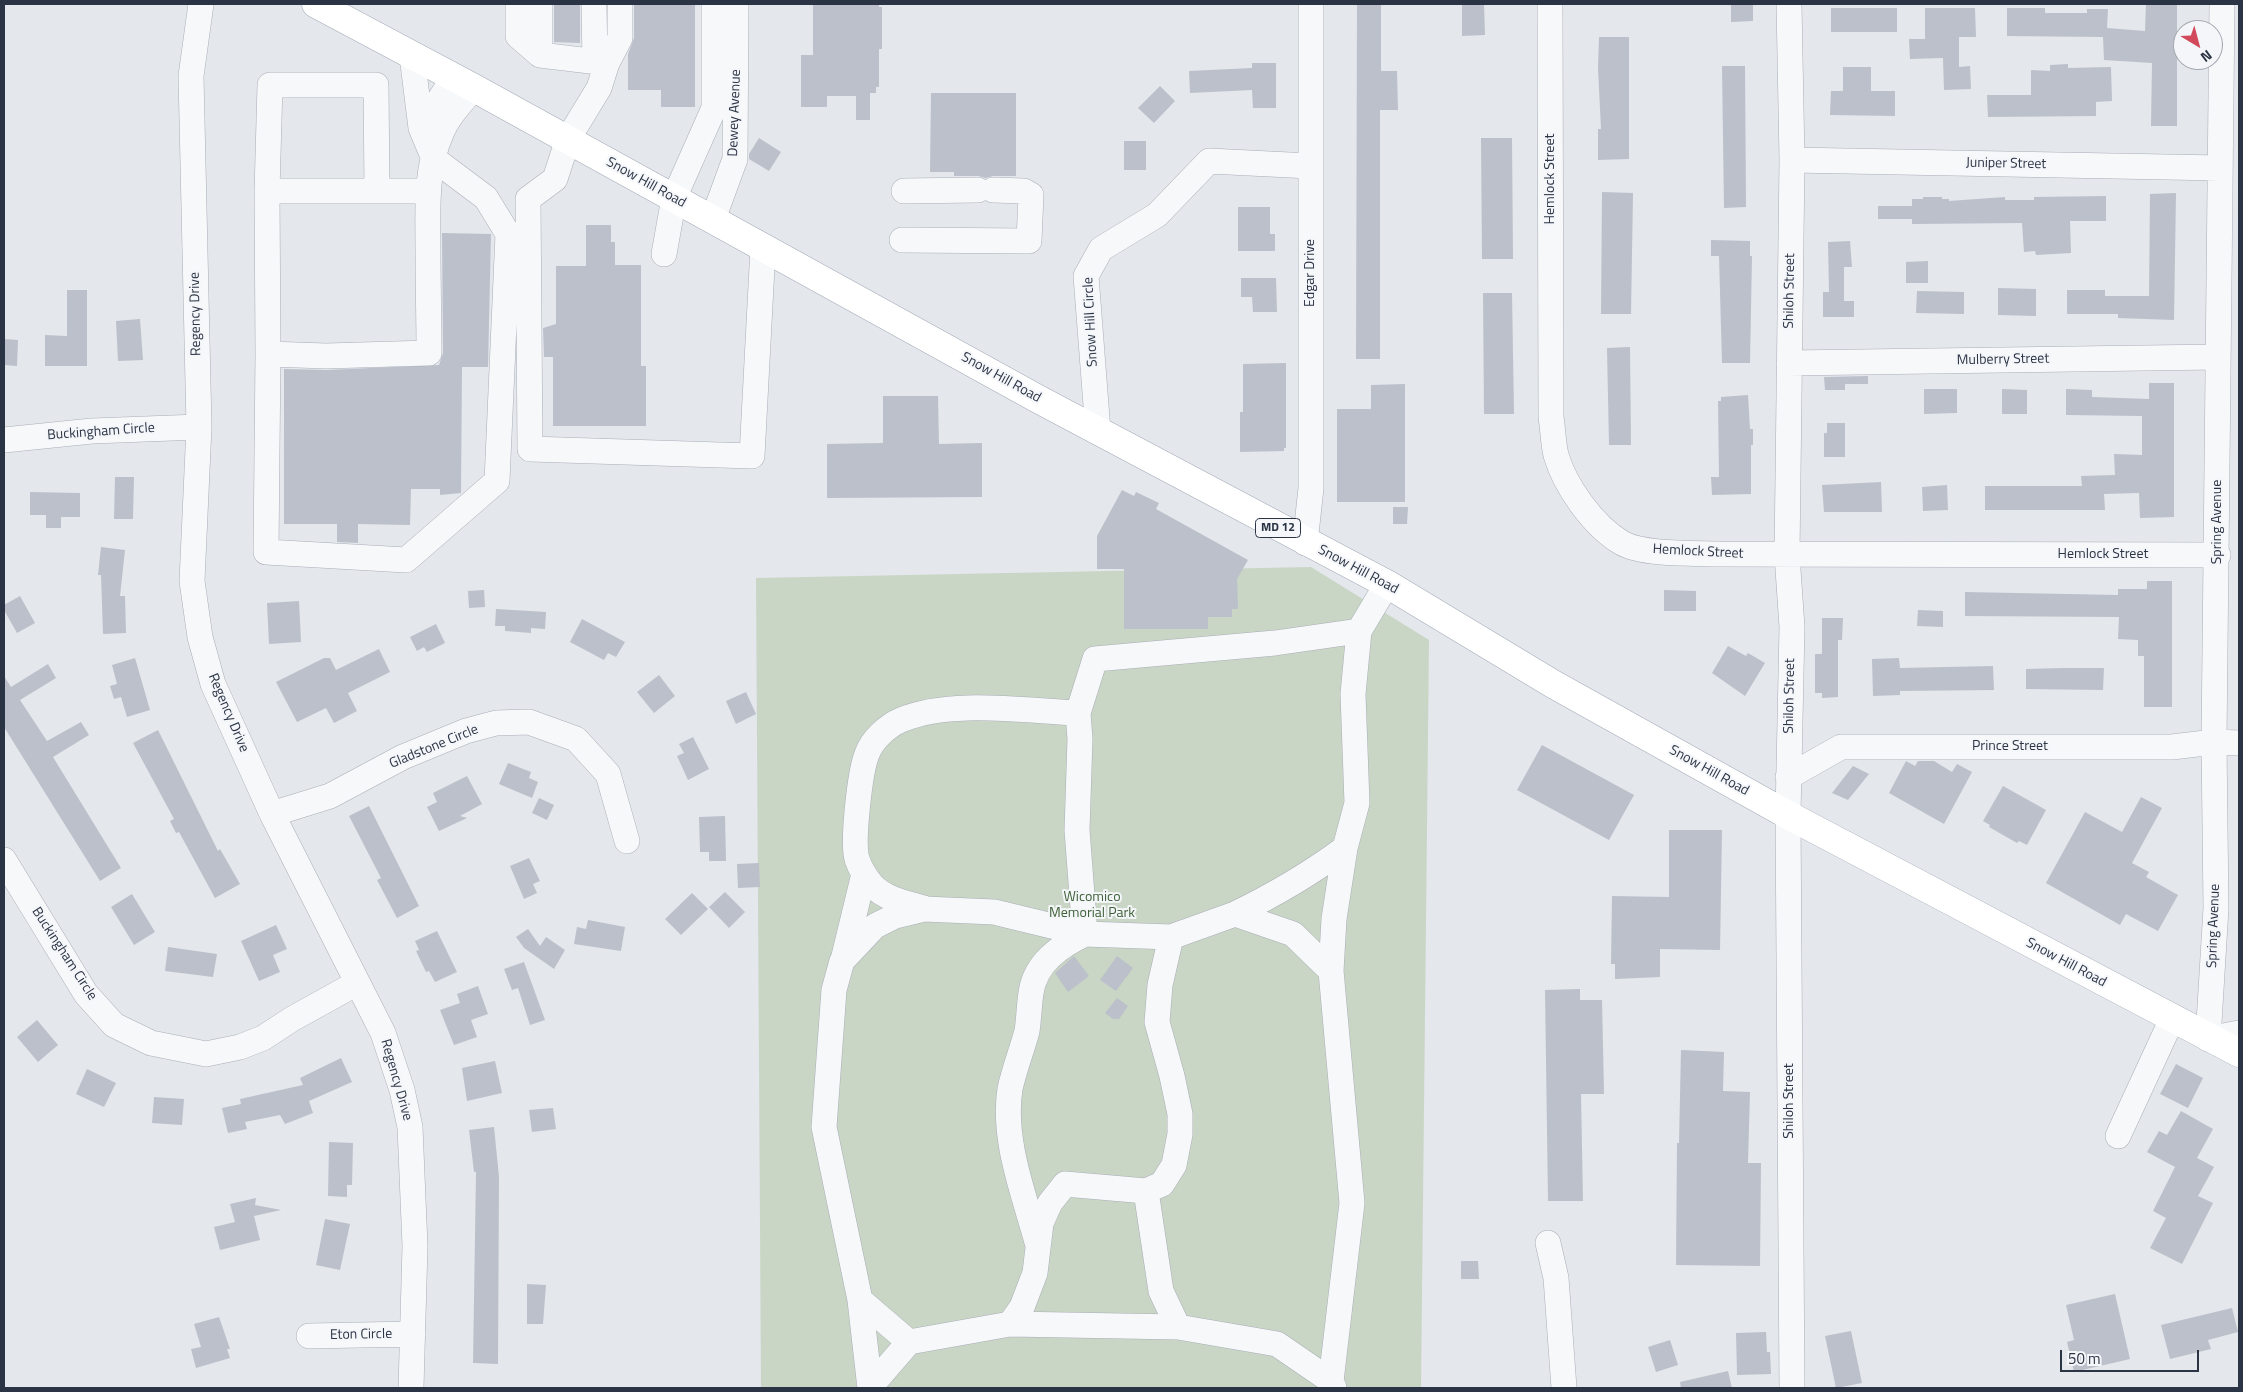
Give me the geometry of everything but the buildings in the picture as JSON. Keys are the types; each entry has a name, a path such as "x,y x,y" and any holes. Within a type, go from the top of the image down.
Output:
{"main road":[{"name":"Snow Hill Road","path":"316,4 464,82 1098,431 1305,543 1386,584 1553,684 1788,815 2208,1039 2239,1053"}],"street":[{"name":"Regency Drive","path":"201,4 191,76 198,427 192,581 200,637 213,684 272,814 383,1033 402,1090 410,1127 415,1246 411,1388"},
{"path":"518,4 518,36 540,55 601,62"},
{"path":"540,4 540,55"},
{"path":"594,4 601,62 599,88 568,139 555,179 528,199 530,449 752,456 763,248"},
{"path":"601,62 620,38 620,4"},
{"path":"664,254 674,198 714,108 714,4"},
{"name":"Dewey Avenue","path":"713,219 735,159 736,4"},
{"name":"Edgar Drive","path":"1305,543 1311,488 1311,4"},
{"name":"Hemlock Street","path":"1550,4 1551,417 1556,454 1578,499 1593,518 1622,543 1661,553 1787,555 2218,555"},
{"name":"Shiloh Street","path":"1789,4 1792,160 1787,555 1792,627 1788,777 1792,1388"},
{"name":"Spring Avenue","path":"2208,1039 2216,908 2214,742 2218,555 2217,357 2222,4"},
{"path":"377,191 376,84 270,85 267,191 266,552 406,560 497,481 508,234 486,198 434,159 421,128 412,56"},
{"path":"421,128 464,82"},
{"path":"268,354 326,356 429,353 428,190 436,145 464,82"},
{"name":"Juniper Street","path":"1792,160 2220,168"},
{"name":"Snow Hill Circle","path":"1098,431 1086,276 1100,249 1157,215 1208,161 1310,166"},
{"path":"267,191 428,190"},
{"path":"902,240 1029,240 1031,195 1024,191 904,191"},
{"name":"Mulberry Street","path":"1789,363 2217,357"},
{"name":"Buckingham Circle","path":"4,440 92,431 198,427"},
{"path":"1333,1385 1352,1203 1331,971 1334,918 1345,848 1357,803 1353,694 1359,631 1386,584"},
{"path":"1085,934 1077,830 1080,739 1078,713 1095,659 1275,643 1359,631"},
{"path":"1078,713 939,708 900,720 876,737 867,753 860,776 856,857 864,874 873,886 887,896 924,908 994,912 1085,934 1171,937 1235,914 1269,898 1308,875 1345,848"},
{"name":"Gladstone Circle","path":"272,814 330,796 403,757 466,730 496,723 529,722 576,739 608,774 627,841"},
{"name":"Prince Street","path":"1788,777 1841,747 2172,747 2214,742 2239,743"},
{"name":"Buckingham Circle","path":"4,860 86,994 114,1025 150,1043 206,1054 240,1047 263,1038 292,1019 357,983"},
{"path":"864,874 834,990 824,1127 860,1300 870,1387"},
{"path":"842,961 875,926 895,916 924,908"},
{"path":"1235,914 1294,934 1331,971"},
{"path":"1037,1242 1022,1187 1008,1120 1010,1089 1026,1031 1031,992 1036,976 1046,960 1062,945 1085,934"},
{"path":"1022,1187 1039,1190 1064,1184 1146,1191 1162,1184 1174,1165 1180,1134 1180,1114 1157,1022 1160,985 1171,937"},
{"path":"2118,1136 2172,1019"},
{"path":"2208,1039 2239,1033"},
{"path":"1010,1324 1022,1308 1034,1273 1041,1223 1064,1184"},
{"path":"1146,1191 1161,1291 1178,1327"},
{"path":"1548,1243 1556,1278 1564,1388"},
{"path":"860,1300 909,1342"},
{"path":"870,1387 909,1342 1010,1324 1178,1327 1277,1344 1333,1385"},
{"name":"Eton Circle","path":"309,1336 413,1334"}],"green space":[{"name":"Wicomico Memorial Park","path":"1311,567 1429,640 1421,1388 761,1388 756,578"}]}
